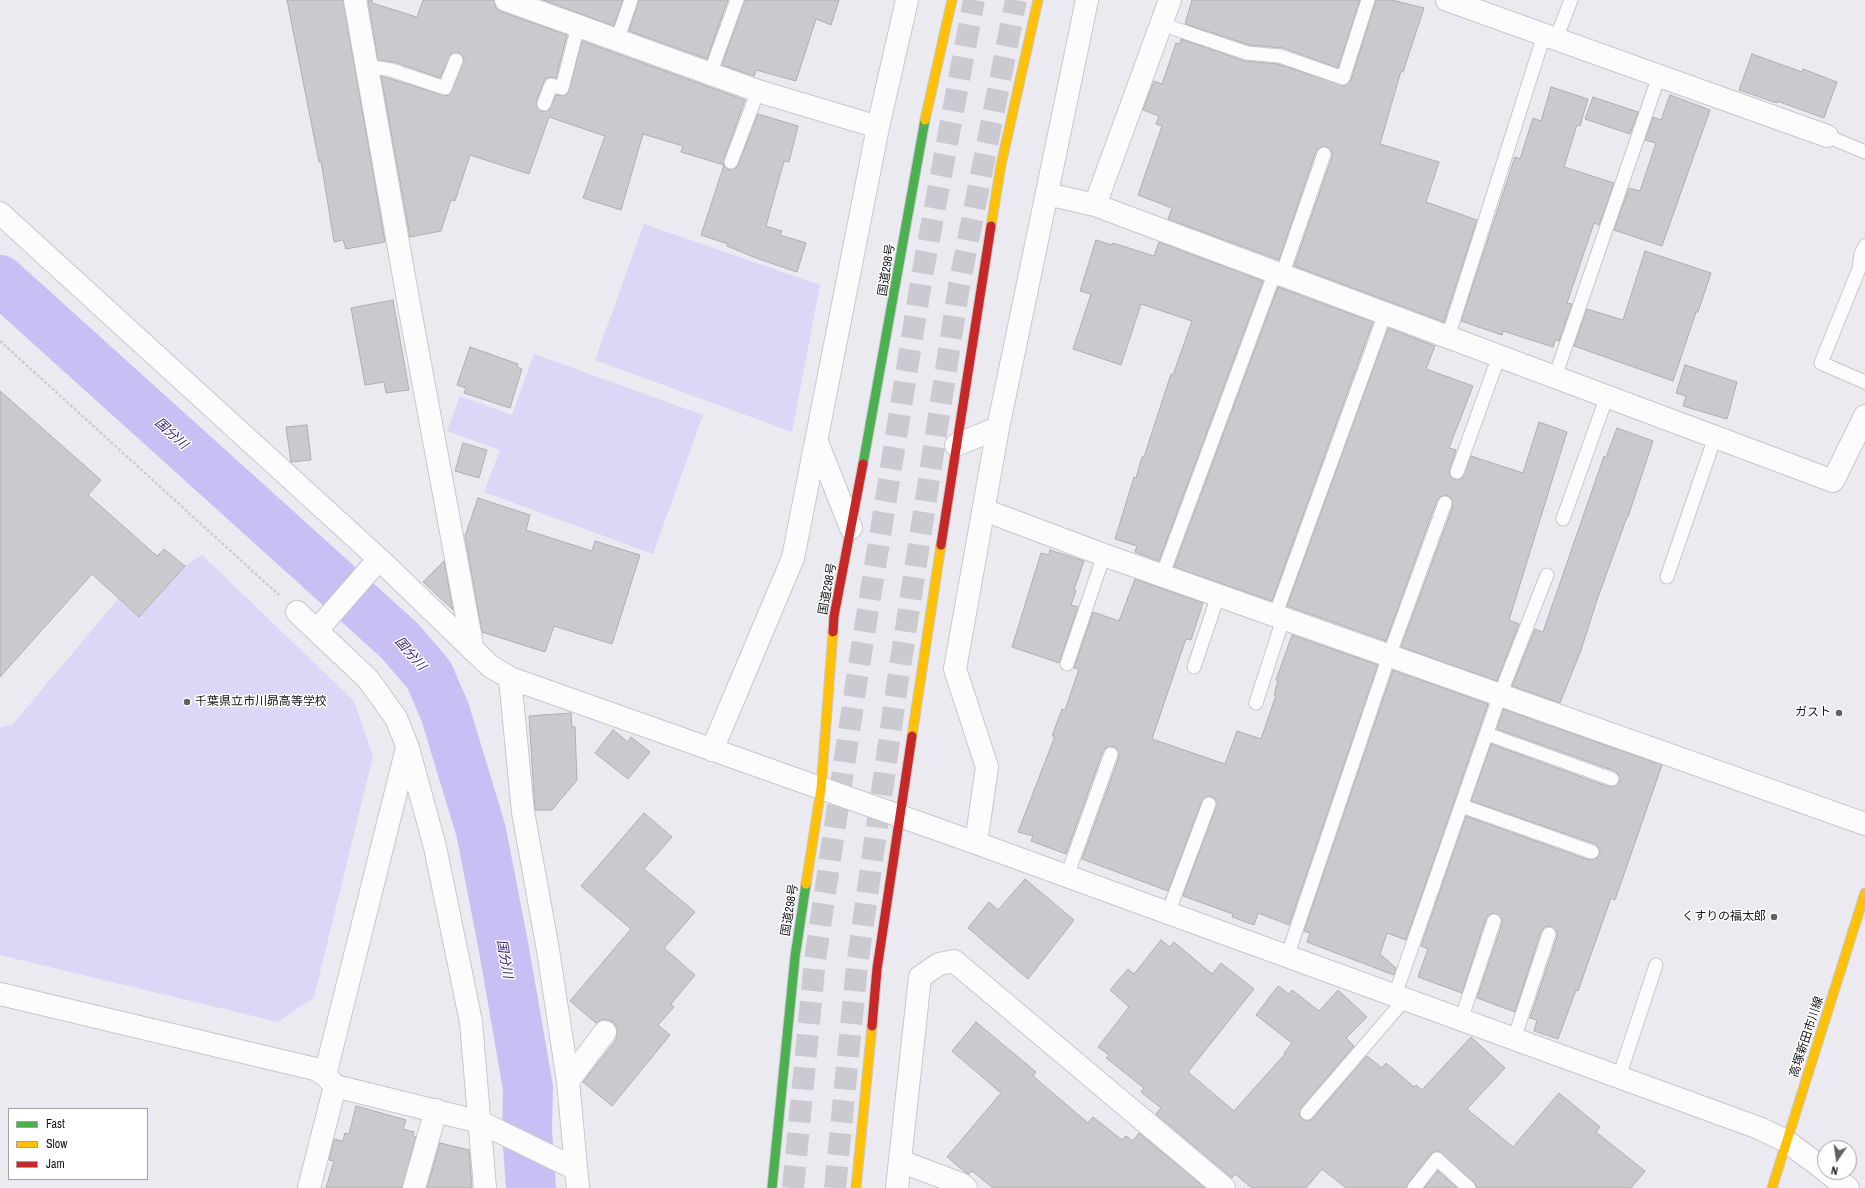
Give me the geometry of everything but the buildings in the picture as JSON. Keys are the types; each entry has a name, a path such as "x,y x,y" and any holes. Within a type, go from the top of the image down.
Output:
{"main road":[{"name":"国道298号","path":"772,1188 795,957 821,789 834,616 884,356 919,149 952,0"},
{"path":"856,1188 877,969 901,817 918,690 1000,165 1038,0"},
{"name":"高塚新田市川線","path":"1772,1188 1865,893"}],"street":[{"path":"355,0 407,298 473,650"},
{"path":"506,0 758,92 878,127"},
{"path":"712,750 793,558 878,127 907,0"},
{"path":"976,843 988,767 955,669 998,428 1087,0"},
{"path":"1095,205 1170,0"},
{"path":"1447,0 1827,136"},
{"path":"1047,194 1095,205 1833,481 1865,416"},
{"path":"0,212 375,563 490,666 510,678 976,843 1759,1128 1786,1141 1817,1164"},
{"path":"956,446 998,428"},
{"path":"816,441 851,528"},
{"path":"984,510 1279,618 1865,824"},
{"path":"321,625 375,563"},
{"path":"297,612 321,625 368,679 396,718 408,748 435,847 453,928 471,1022 487,1125 485,1188"},
{"path":"510,678 523,812 548,950 568,1081 572,1173"},
{"path":"309,1188 330,1080 408,748"},
{"path":"897,1188 920,977 939,964 954,961 1224,1188"},
{"path":"0,994 314,1069 330,1080 487,1125 572,1173"},
{"path":"568,1081 605,1032"},
{"path":"414,1188 436,1110"},
{"path":"900,1161 961,1184 966,1188"},
{"path":"1838,1180 1848,1188"}],"lane":[{"path":"617,40 631,0"},
{"path":"710,74 737,0"},
{"path":"1161,24 1247,53 1280,56 1343,78 1368,0"},
{"path":"1448,337 1550,37 1571,0"},
{"path":"544,104 551,85 562,88 578,26"},
{"path":"367,66 391,70 445,88 456,60"},
{"path":"1555,377 1659,76"},
{"path":"731,162 758,92"},
{"path":"1827,136 1865,152"},
{"path":"1162,576 1324,154"},
{"path":"1865,246 1861,254 1859,270 1821,363 1865,382"},
{"path":"1256,703 1279,618 1386,314"},
{"path":"1457,472 1499,356"},
{"path":"1563,519 1607,396"},
{"path":"1667,577 1715,437"},
{"path":"1287,957 1389,656 1445,503"},
{"path":"1067,664 1104,555"},
{"path":"1307,1113 1400,997 1500,695 1547,575"},
{"path":"1194,667 1218,596"},
{"path":"1487,734 1612,778"},
{"path":"1067,876 1111,754"},
{"path":"1168,913 1209,804"},
{"path":"1462,806 1592,852"},
{"path":"1461,1020 1494,921"},
{"path":"1514,1039 1549,934"},
{"path":"1619,1077 1656,966"},
{"path":"1414,1188 1437,1159 1469,1188"}],"path":[{"path":"0,341 297,612"}],"shaded area":[{"path":"644,224 820,285 792,432 595,360"},
{"path":"534,354 703,415 653,554 484,492 500,450 447,431 460,396 512,415"},
{"name":"千葉県立市川昴高等学校","path":"202,555 354,701 373,756 314,997 278,1022 0,955 0,727 13,724 118,599 139,617 185,566"}],"waterway":[{"name":"国分川","path":"0,280 400,641 429,675 445,712 481,831 503,944 528,1088 527,1131 531,1188"}],"tunnel":[{"path":"793,1188 815,960 857,678 922,276 974,0"},
{"path":"835,1188 857,966 897,686 959,286 1016,0"}],"traffic: fast":[{"path":"863,464 925,120"},
{"path":"772,1188 795,957 806,884"}],"traffic: slow":[{"path":"925,120 952,0"},
{"path":"991,226 1001,165 1038,0"},
{"path":"912,736 941,545"},
{"path":"806,884 821,789 833,632"},
{"path":"1772,1188 1865,893"},
{"path":"856,1188 872,1026"}],"traffic: jam":[{"path":"941,545 991,226"},
{"path":"833,632 834,616 863,464"},
{"path":"872,1026 877,969 912,736"}],"place":[{"name":"千葉県立市川昴高等学校","path":"187,702"},
{"name":"ガスト","path":"1839,713"},
{"name":"くすりの福太郎","path":"1774,917"}]}
